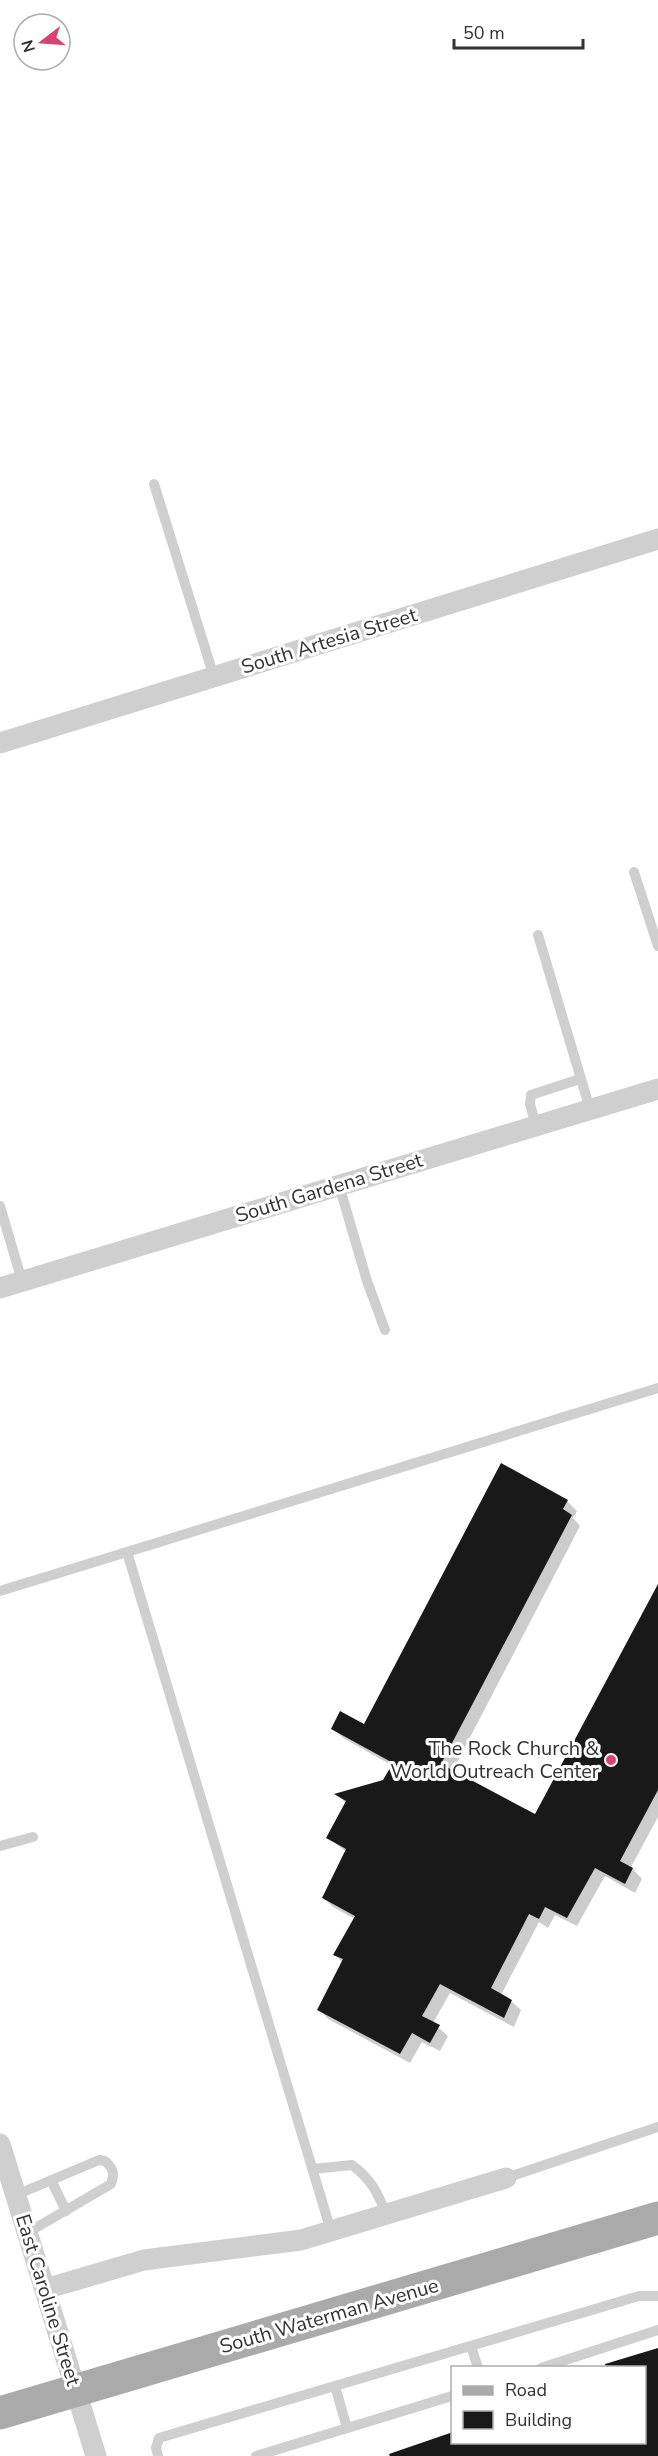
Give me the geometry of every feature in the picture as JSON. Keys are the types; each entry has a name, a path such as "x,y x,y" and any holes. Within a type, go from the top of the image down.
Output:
{"main road":[{"name":"South Waterman Avenue","path":"0,2413 658,2218"}],"street":[{"name":"South Artesia Street","path":"0,743 658,539"},
{"name":"South Gardena Street","path":"0,1288 658,1089"},
{"name":"East Caroline Street","path":"0,2144 96,2456"},
{"path":"45,2289 144,2260 301,2240 506,2178"}],"lane":[{"path":"154,484 214,676"},
{"path":"634,872 658,946"},
{"path":"538,936 590,1109"},
{"path":"536,1126 530,1104 531,1095 580,1079"},
{"path":"339,1185 367,1281 385,1330"},
{"path":"0,1206 22,1281"},
{"path":"0,1591 658,1388"},
{"path":"126,1552 331,2231"},
{"path":"0,1846 33,1837"},
{"path":"506,2178 658,2127"},
{"path":"16,2195 99,2160 105,2161 114,2173 111,2184 27,2233"},
{"path":"313,2169 352,2165 366,2175 377,2191 386,2214"},
{"path":"51,2180 66,2211"},
{"path":"158,2456 156,2448 159,2438 639,2296 658,2296"},
{"path":"544,2366 658,2330"},
{"path":"471,2346 478,2366"},
{"path":"335,2386 347,2428"},
{"path":"256,2456 451,2397"}],"building":[{"name":"The Rock Church & World Outreach Center","path":"501,1463 568,1500 563,1509 572,1515 441,1764 535,1814 658,1584 658,1790 620,1861 633,1868 625,1884 595,1868 567,1918 545,1907 539,1919 529,1914 491,1988 512,2000 504,2018 440,1984 422,2016 440,2025 430,2043 412,2033 400,2054 317,2010 343,1959 333,1955 355,1916 322,1898 346,1849 326,1838 346,1801 334,1794 383,1780 393,1763 331,1729 340,1711 364,1724"},
{"path":"658,2348 658,2456 390,2456 389,2454 451,2433 451,2444 646,2444 646,2366 606,2366 605,2364"}],"place":[{"name":"The Rock Church & World Outreach Center","path":"611,1760"}]}
